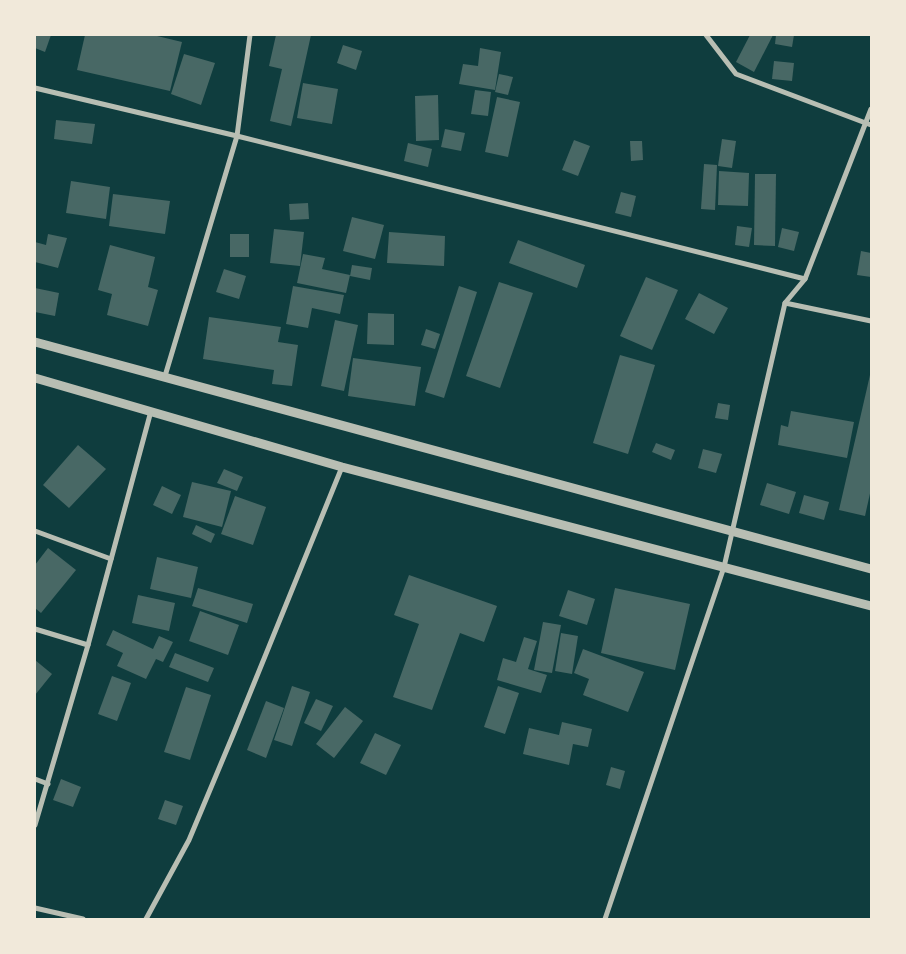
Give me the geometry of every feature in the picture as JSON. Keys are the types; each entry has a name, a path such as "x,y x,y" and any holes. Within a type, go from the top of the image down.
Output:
{"street":[{"path":"165,376 237,136 250,35"},
{"path":"706,35 736,74 869,124"},
{"path":"35,88 237,136 805,279"},
{"path":"605,919 724,567 785,303 805,279 869,124 871,109"},
{"path":"785,303 871,321"},
{"path":"35,342 871,569"},
{"path":"35,378 342,467 871,606"},
{"path":"35,825 88,645 151,411"},
{"path":"146,919 189,840 342,467"},
{"path":"35,531 112,558"},
{"path":"35,629 88,645"},
{"path":"35,779 48,784"},
{"path":"35,908 83,919"}],"building":[{"path":"35,35 51,35 45,52 35,48"},
{"path":"85,35 153,35 182,42 170,91 77,70"},
{"path":"276,35 311,35 291,126 270,121 282,69 269,66"},
{"path":"750,35 773,35 754,72 736,62"},
{"path":"776,35 794,35 792,47 775,44"},
{"path":"343,45 362,51 356,70 337,63"},
{"path":"480,48 501,52 495,90 459,84 463,64 478,66"},
{"path":"184,54 215,63 201,105 171,94"},
{"path":"774,61 794,63 792,81 772,79"},
{"path":"499,74 513,77 508,95 495,92"},
{"path":"303,83 338,89 332,124 297,118"},
{"path":"475,90 491,92 488,116 471,114"},
{"path":"438,95 439,140 416,141 415,96"},
{"path":"497,97 520,102 508,157 485,152"},
{"path":"56,120 95,124 92,144 54,139"},
{"path":"445,129 465,133 461,151 441,147"},
{"path":"722,139 736,141 732,168 718,166"},
{"path":"574,140 590,146 578,176 562,170"},
{"path":"630,141 642,141 643,160 631,161"},
{"path":"408,143 432,149 428,167 404,161"},
{"path":"704,164 717,165 715,210 701,209"},
{"path":"719,171 749,173 748,206 718,205"},
{"path":"755,174 776,174 775,246 754,245"},
{"path":"71,181 110,187 106,219 66,213"},
{"path":"621,192 636,196 631,217 615,213"},
{"path":"113,194 170,201 165,234 109,226"},
{"path":"308,203 309,219 290,220 289,204"},
{"path":"352,217 384,225 375,259 343,251"},
{"path":"737,226 752,228 749,247 735,245"},
{"path":"782,228 799,232 794,251 778,247"},
{"path":"274,229 304,232 300,266 270,263"},
{"path":"389,232 445,236 444,266 387,263"},
{"path":"48,234 67,238 58,268 35,262 35,242 46,245"},
{"path":"230,234 249,234 249,257 230,257"},
{"path":"518,240 585,265 577,288 509,263"},
{"path":"110,245 155,257 148,287 158,290 148,326 107,315 112,294 98,290"},
{"path":"861,251 871,253 871,277 857,275"},
{"path":"303,254 325,258 322,269 350,275 346,293 297,283"},
{"path":"352,265 372,268 370,280 350,276"},
{"path":"224,269 246,276 239,299 216,292"},
{"path":"646,277 678,290 652,350 620,336"},
{"path":"499,282 533,293 500,388 466,376"},
{"path":"293,286 344,295 340,314 312,308 308,328 286,324"},
{"path":"459,286 477,292 444,398 425,392"},
{"path":"35,288 59,293 55,316 35,312"},
{"path":"699,293 728,308 714,334 685,319"},
{"path":"368,313 394,314 394,345 367,344"},
{"path":"209,317 281,327 278,342 298,345 292,386 272,384 274,370 203,359"},
{"path":"335,320 358,325 344,391 321,386"},
{"path":"426,329 440,334 435,349 421,345"},
{"path":"620,355 655,365 628,454 593,443"},
{"path":"353,358 421,367 415,406 348,396"},
{"path":"870,375 871,489 865,516 839,510"},
{"path":"718,403 730,405 728,420 715,418"},
{"path":"791,411 854,422 847,458 778,445 781,425 788,427"},
{"path":"656,443 675,450 671,460 652,452"},
{"path":"78,445 106,469 69,508 43,485"},
{"path":"703,449 722,454 716,473 698,468"},
{"path":"224,469 243,477 237,491 217,483"},
{"path":"192,482 231,491 222,527 183,517"},
{"path":"767,483 796,492 789,514 760,505"},
{"path":"162,486 181,495 172,514 153,505"},
{"path":"804,495 829,502 824,520 799,513"},
{"path":"235,496 266,507 253,545 221,534"},
{"path":"196,525 215,534 211,543 192,534"},
{"path":"48,548 76,570 41,613 35,608 35,565"},
{"path":"157,557 198,567 191,598 150,589"},
{"path":"409,575 497,606 484,642 460,633 432,710 393,697 419,624 394,615"},
{"path":"198,588 253,604 247,623 192,606"},
{"path":"615,588 690,604 675,670 601,653"},
{"path":"568,590 595,599 587,625 559,616"},
{"path":"138,595 175,603 169,631 132,623"},
{"path":"200,611 239,625 228,655 189,641"},
{"path":"543,622 561,625 552,673 534,670"},
{"path":"113,630 153,649 159,636 173,642 163,662 156,659 146,679 117,666 123,653 106,645"},
{"path":"561,633 578,636 572,674 555,671"},
{"path":"524,637 537,641 528,669 547,675 541,693 497,680 503,658 516,662"},
{"path":"583,649 644,672 628,712 583,695 589,679 574,673"},
{"path":"175,653 214,668 208,682 169,667"},
{"path":"35,660 52,674 35,695"},
{"path":"112,676 131,683 117,721 98,714"},
{"path":"292,686 310,692 292,746 274,740"},
{"path":"498,686 519,693 505,734 484,727"},
{"path":"186,687 211,695 190,760 164,752"},
{"path":"316,699 333,706 321,731 304,723"},
{"path":"266,701 284,708 266,758 247,750"},
{"path":"345,707 363,721 334,758 316,744"},
{"path":"562,722 592,729 588,747 573,744 569,765 523,754 529,728 559,735"},
{"path":"375,733 401,745 386,775 360,763"},
{"path":"611,767 625,771 620,789 606,785"},
{"path":"61,779 81,787 73,807 53,800"},
{"path":"165,800 183,806 176,825 158,819"}]}
